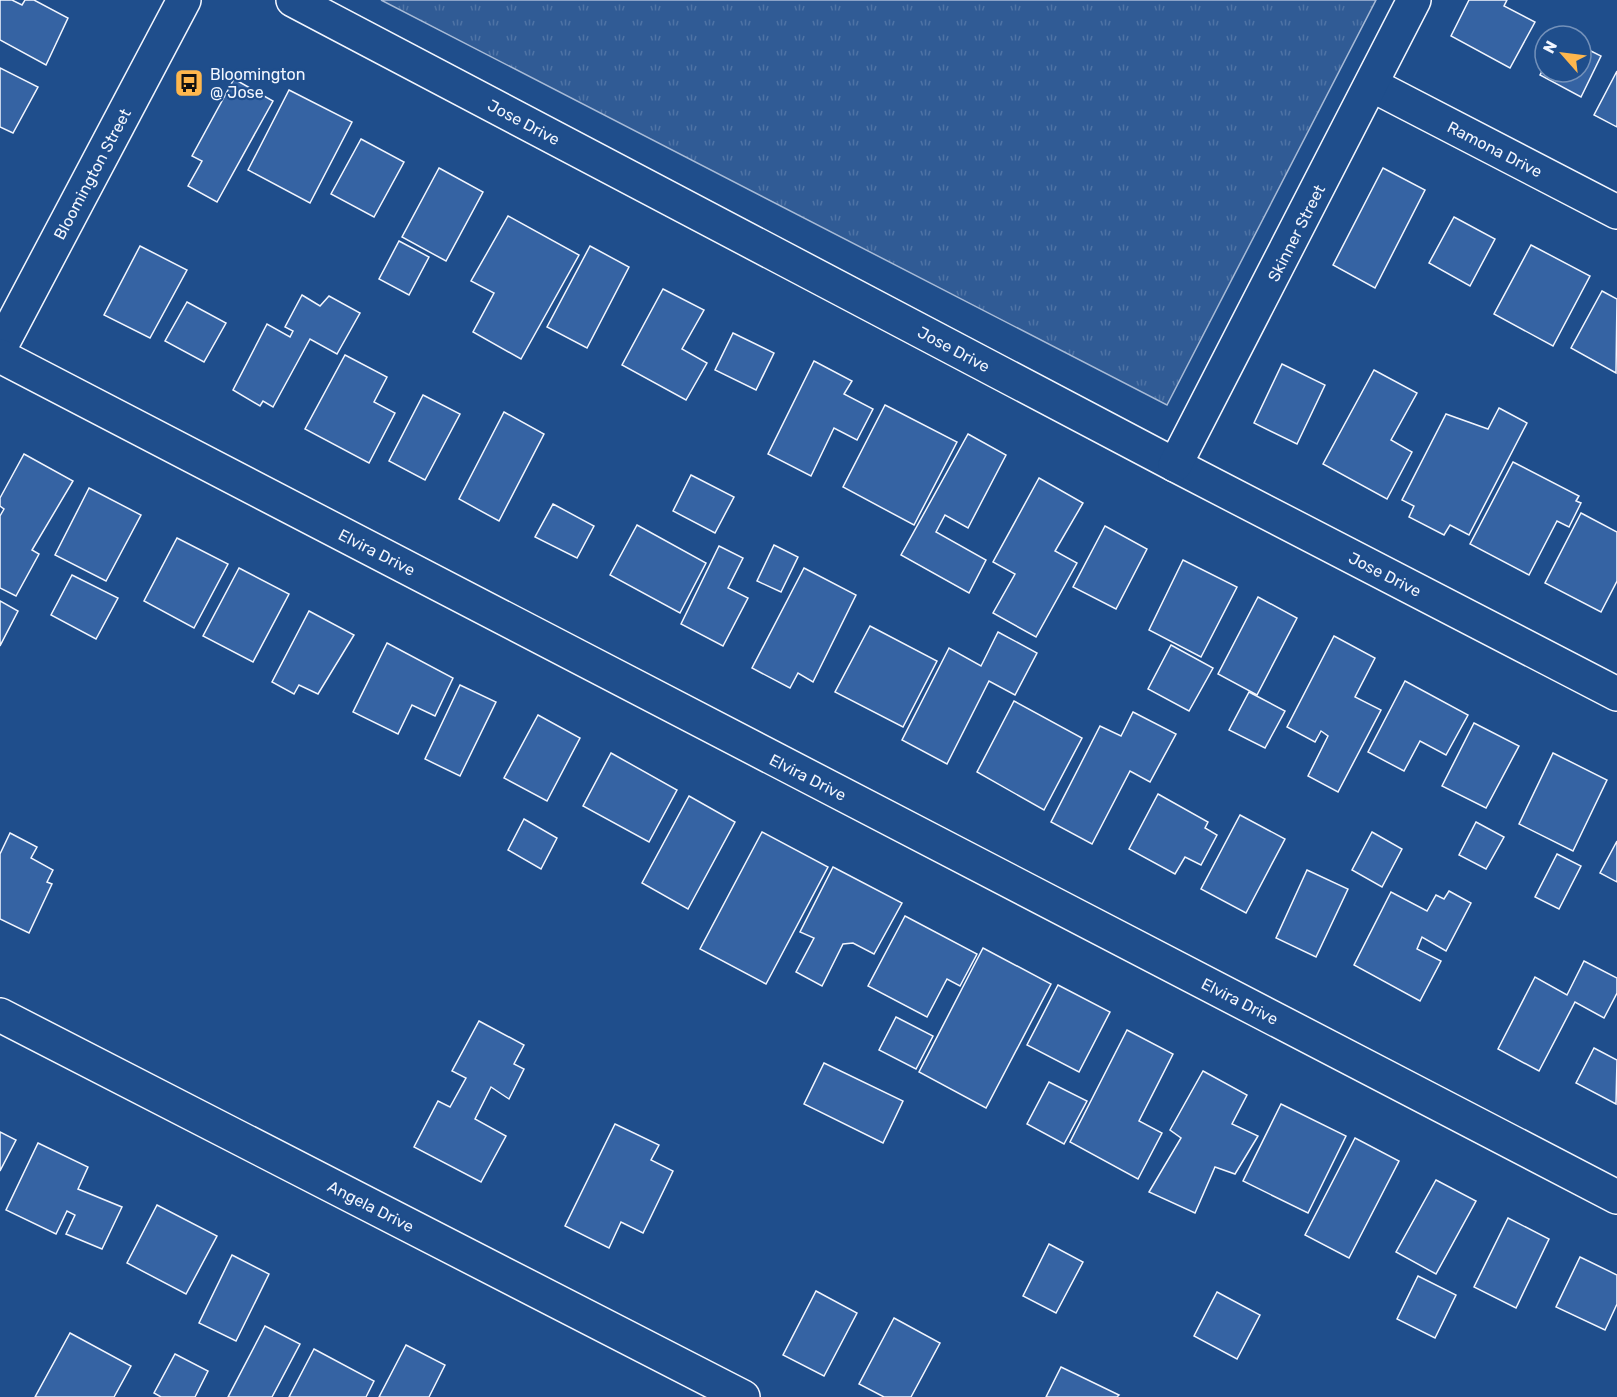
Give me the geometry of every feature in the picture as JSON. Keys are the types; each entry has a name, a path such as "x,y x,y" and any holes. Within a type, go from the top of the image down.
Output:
{"street":[{"name":"Bloomington Street","path":"0,348 184,0"},
{"name":"Jose Drive","path":"293,0 1175,465 1617,694"},
{"name":"Skinner Street","path":"1175,465 1414,0"},
{"name":"Ramona Drive","path":"1372,85 1617,212"},
{"name":"Elvira Drive","path":"0,356 1617,1197"},
{"name":"Angela Drive","path":"0,1015 743,1397"}],"green space":[{"path":"381,0 1376,0 1167,405"}],"building":[{"path":"0,0 12,0 22,5 25,0 34,0 68,18 46,65 0,40"},
{"path":"1469,0 1507,0 1504,6 1535,22 1510,68 1451,36"},
{"path":"1593,52 1601,56 1593,72"},
{"path":"0,68 38,87 13,133 0,127"},
{"path":"1617,71 1617,127 1594,115"},
{"path":"234,79 273,101 217,202 188,186 202,161 192,156"},
{"path":"1557,84 1587,84 1581,97"},
{"path":"289,90 352,122 310,203 248,170"},
{"path":"361,139 404,162 374,217 331,194"},
{"path":"439,168 483,192 446,261 402,237"},
{"path":"1383,168 1425,190 1375,288 1333,265"},
{"path":"508,216 579,255 521,359 473,332 494,293 471,281"},
{"path":"1454,217 1495,239 1470,286 1429,263"},
{"path":"399,241 429,257 409,295 379,279"},
{"path":"1531,245 1590,276 1553,346 1494,314"},
{"path":"140,246 187,270 150,338 104,315"},
{"path":"590,246 629,267 587,348 547,327"},
{"path":"663,289 704,310 682,349 707,363 686,400 622,365"},
{"path":"1602,291 1617,299 1616,373 1571,348"},
{"path":"302,295 320,306 329,296 360,313 337,354 310,339 273,407 263,401 260,406 233,390 267,324 290,337 293,331 285,327"},
{"path":"187,302 226,323 204,362 165,341"},
{"path":"733,333 774,353 756,390 715,370"},
{"path":"345,355 387,377 374,402 395,413 369,463 305,429"},
{"path":"814,361 852,381 844,394 873,409 857,440 834,428 811,476 768,454"},
{"path":"1282,364 1325,385 1297,444 1254,423"},
{"path":"1374,370 1417,393 1391,440 1412,452 1387,499 1323,464"},
{"path":"423,395 460,414 425,480 389,461"},
{"path":"885,405 957,442 914,525 843,487"},
{"path":"1499,408 1527,423 1469,535 1450,525 1444,535 1409,517 1414,506 1402,500 1446,414 1488,429"},
{"path":"504,412 544,434 499,521 459,499"},
{"path":"968,434 1006,455 968,528 945,515 936,532 986,560 969,593 901,555"},
{"path":"24,454 73,481 32,550 39,554 16,596 0,588 0,516 4,509 0,506 0,498"},
{"path":"1513,462 1579,496 1576,501 1581,503 1569,527 1557,521 1529,575 1470,544"},
{"path":"691,475 734,497 715,533 673,511"},
{"path":"1039,478 1083,503 1055,551 1077,563 1036,637 993,613 1015,574 993,562"},
{"path":"89,488 141,515 106,581 55,555"},
{"path":"553,504 594,526 577,558 535,537"},
{"path":"1581,513 1617,532 1617,581 1601,612 1545,583"},
{"path":"637,525 706,563 680,613 610,575"},
{"path":"1105,526 1147,549 1116,609 1073,587"},
{"path":"177,538 228,564 194,628 144,601"},
{"path":"774,545 798,557 781,592 757,581"},
{"path":"719,546 743,558 728,588 748,598 723,646 681,624"},
{"path":"1183,560 1237,587 1201,657 1149,630"},
{"path":"239,568 289,594 253,662 203,636"},
{"path":"804,568 856,595 813,682 798,673 790,688 752,668"},
{"path":"72,575 118,598 96,639 51,615"},
{"path":"1258,597 1297,618 1257,695 1218,674"},
{"path":"0,601 18,611 0,646"},
{"path":"309,611 354,635 318,694 299,685 294,694 272,682"},
{"path":"870,626 937,661 903,727 835,692"},
{"path":"998,632 1037,653 1015,695 989,681 947,764 902,740 949,648 981,666"},
{"path":"1334,636 1375,658 1355,697 1381,710 1338,792 1308,776 1328,736 1321,731 1315,742 1287,727"},
{"path":"387,643 453,678 435,716 412,705 398,734 353,712"},
{"path":"1171,645 1213,668 1189,711 1148,689"},
{"path":"1405,681 1468,715 1446,755 1420,741 1404,771 1368,752"},
{"path":"460,685 496,702 460,776 425,759"},
{"path":"1249,692 1285,711 1265,748 1229,730"},
{"path":"1014,701 1082,738 1044,810 977,772"},
{"path":"1133,712 1176,734 1150,782 1130,771 1092,844 1051,822 1100,726 1121,736"},
{"path":"538,715 580,738 547,801 504,778"},
{"path":"1474,723 1519,746 1486,808 1442,786"},
{"path":"611,753 677,790 649,842 583,806"},
{"path":"1553,753 1607,780 1573,851 1519,824"},
{"path":"1158,794 1208,822 1205,828 1217,835 1201,865 1185,857 1175,874 1129,849"},
{"path":"689,796 735,822 688,909 642,883"},
{"path":"1240,815 1285,839 1246,913 1201,889"},
{"path":"524,819 557,838 541,869 508,850"},
{"path":"1476,822 1504,837 1486,869 1459,855"},
{"path":"762,832 828,867 766,984 700,949"},
{"path":"1372,832 1402,849 1382,887 1352,870"},
{"path":"10,833 37,847 31,858 53,870 47,882 52,884 29,933 0,919 0,854"},
{"path":"1617,841 1617,882 1600,873"},
{"path":"1557,854 1581,866 1559,909 1535,897"},
{"path":"833,867 902,903 874,954 853,943 843,944 822,986 796,972 814,938 800,932"},
{"path":"1307,870 1348,889 1316,957 1276,938"},
{"path":"1449,891 1471,903 1446,951 1422,937 1417,949 1441,961 1420,1001 1354,965 1391,892 1427,911 1436,895 1444,899"},
{"path":"905,916 977,954 960,986 947,979 927,1017 868,986"},
{"path":"983,948 1051,984 986,1108 919,1072"},
{"path":"1584,961 1617,978 1617,993 1604,1018 1575,1002 1539,1071 1498,1049 1535,977 1567,995"},
{"path":"1058,985 1110,1012 1079,1072 1027,1045"},
{"path":"896,1017 933,1036 916,1069 879,1050"},
{"path":"479,1021 524,1045 514,1064 524,1069 509,1099 491,1087 475,1119 506,1136 481,1182 414,1147 438,1101 450,1107 466,1078 452,1071"},
{"path":"1127,1030 1173,1054 1139,1121 1162,1133 1138,1179 1070,1142"},
{"path":"1594,1048 1617,1060 1616,1104 1576,1083"},
{"path":"824,1063 903,1101 883,1143 804,1104"},
{"path":"1203,1071 1247,1095 1232,1124 1258,1136 1235,1174 1215,1167 1195,1213 1149,1192 1181,1138 1170,1130"},
{"path":"1049,1082 1087,1101 1064,1144 1027,1124"},
{"path":"1281,1104 1346,1136 1308,1213 1243,1181"},
{"path":"615,1124 659,1145 651,1160 673,1171 643,1233 621,1222 609,1248 565,1226"},
{"path":"0,1132 16,1140 0,1171"},
{"path":"1355,1138 1399,1161 1349,1258 1305,1235"},
{"path":"38,1143 88,1167 78,1189 122,1207 102,1249 66,1234 75,1215 67,1211 56,1234 6,1210"},
{"path":"1436,1180 1476,1201 1436,1274 1396,1252"},
{"path":"157,1205 217,1236 186,1294 127,1263"},
{"path":"1508,1218 1549,1239 1516,1308 1474,1287"},
{"path":"1049,1244 1083,1262 1056,1313 1023,1296"},
{"path":"232,1255 269,1274 236,1341 199,1323"},
{"path":"1580,1257 1617,1275 1617,1304 1605,1330 1556,1307"},
{"path":"1418,1276 1456,1295 1435,1338 1397,1319"},
{"path":"816,1291 857,1313 824,1376 783,1355"},
{"path":"1217,1292 1260,1315 1237,1359 1194,1336"},
{"path":"894,1318 940,1343 911,1397 884,1397 859,1384"},
{"path":"265,1326 300,1344 272,1397 228,1397"},
{"path":"70,1333 131,1366 114,1397 35,1397"},
{"path":"406,1345 445,1365 429,1397 379,1397"},
{"path":"314,1349 374,1381 366,1397 289,1397"},
{"path":"175,1354 208,1371 195,1397 161,1397 154,1393"},
{"path":"1061,1367 1119,1395 1117,1397 1046,1397"}],"place":[{"name":"Bloomington @ Jose","path":"189,83"}]}
